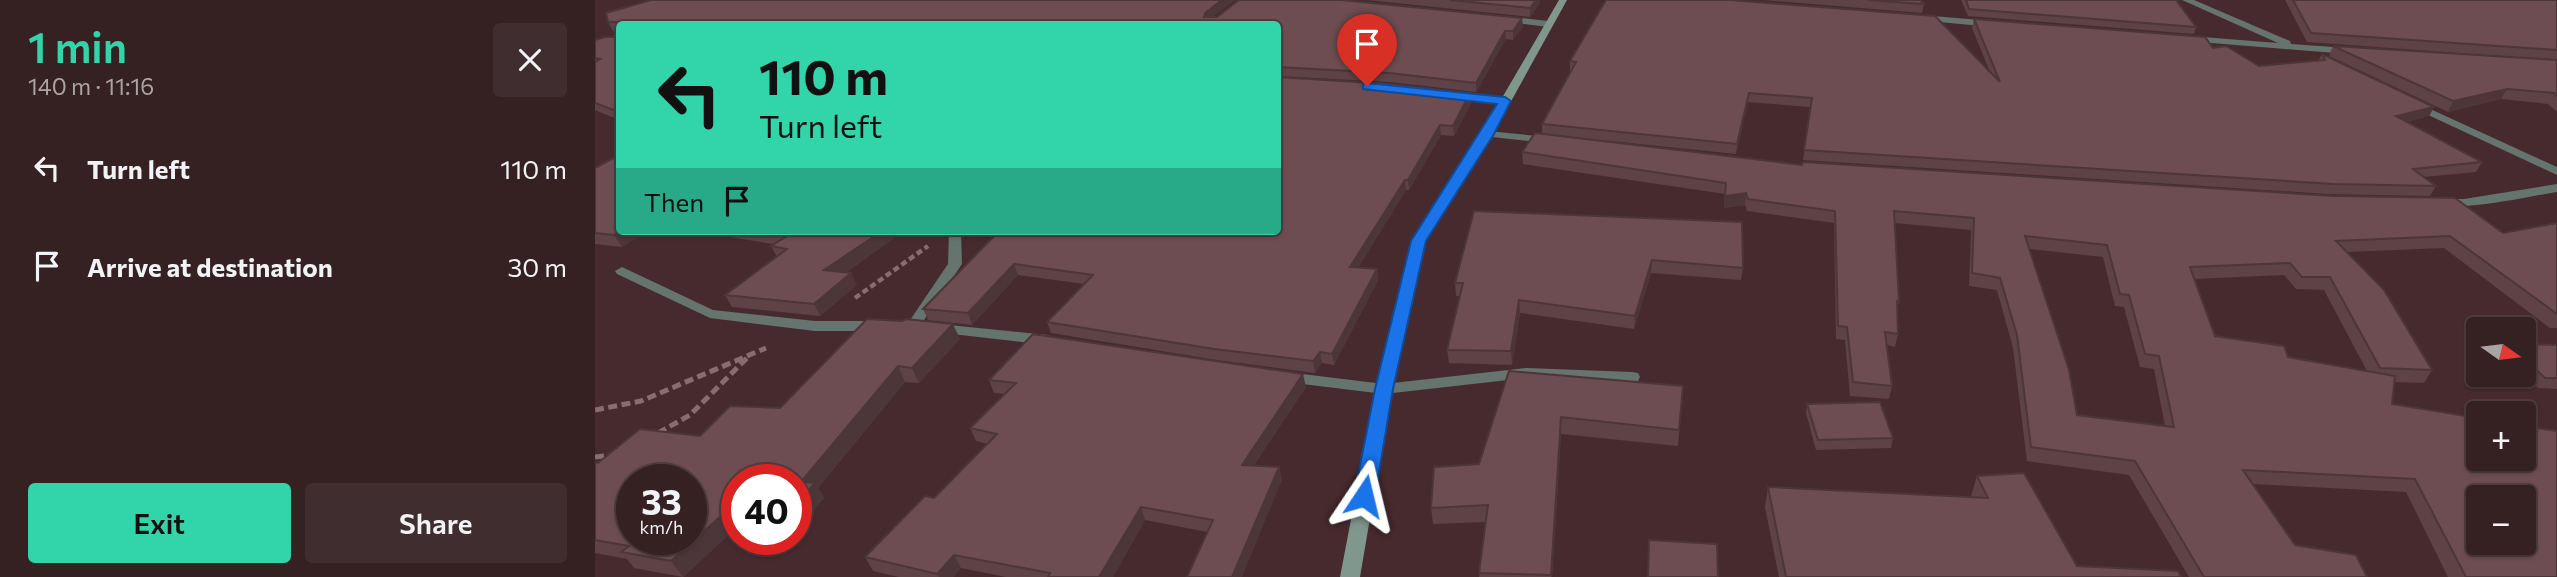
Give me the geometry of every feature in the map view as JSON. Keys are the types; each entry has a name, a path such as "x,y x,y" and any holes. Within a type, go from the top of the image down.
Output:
{"street":[{"path":"1350,577 1384,389 1418,241 1487,134 1563,0"},
{"path":"2186,0 2324,60"},
{"path":"1493,18 1548,24"},
{"path":"1916,18 1998,24"},
{"path":"2176,38 2354,52"},
{"path":"1441,93 1505,101"},
{"path":"2398,97 2557,171"},
{"path":"1487,134 1568,142"},
{"path":"2437,202 2464,203 2557,188"},
{"path":"913,326 955,264 955,235"},
{"path":"622,271 710,314 815,326 913,326 1064,342"},
{"path":"1273,375 1384,389 1527,373 1632,377"}],"path":[{"path":"656,435 690,415 750,355"},
{"path":"595,457 621,454 613,461"}],"building":[{"path":"651,0 1222,0 1205,13 1204,17 1217,17 1239,0 1341,0 1522,18 1513,31 1505,31 1476,83 1389,73 1281,67 1281,21 608,22 606,13"},
{"path":"1450,0 1536,0 1530,8"},
{"path":"1606,0 1730,0 1935,16 2000,82 1974,19 2205,37 2213,48 2226,46 2259,66 2325,60 2322,54 2434,107 2396,116 2482,162 2413,169 2436,186 2333,184 1804,150 1812,98 1749,93 1737,144 1542,124 1576,62 1570,61"},
{"path":"1868,0 1920,0 1924,4"},
{"path":"1966,0 2176,0 2196,27 1969,9"},
{"path":"2293,0 2557,0 2557,50 2311,33"},
{"path":"616,34 616,111 595,103 595,62 600,59 595,58 595,40 614,37"},
{"path":"2333,46 2557,60 2557,96 2554,93 2507,89 2453,101"},
{"path":"1281,77 1389,84 1470,93 1453,126 1440,125 1408,180 1405,180 1350,267 1377,269 1332,354 1320,352 1313,361 1214,349 1047,322 1093,275 1014,264 968,313 923,309 995,235 1281,235"},
{"path":"1535,133 1802,165 1803,162 2333,196 2455,198 2503,233 2557,223 2557,314 2450,236 2336,241 2384,290 2432,370 2380,368 2330,277 2302,277 2290,263 2190,267 2215,336 2284,346 2288,357 2395,376 2392,404 2466,416 2466,471 2536,471 2536,428 2557,431 2557,577 2466,577 2415,479 2243,470 2295,545 2356,555 2367,577 2204,577 2135,461 2031,447 2017,335 2000,278 1972,273 1974,218 1894,211 1898,334 1885,332 1892,386 1853,382 1847,327 1838,326 1835,211 1748,199 1746,193 1725,196 1726,183 1522,152","holes":["2025,236 2107,245 2120,294 2129,295 2145,354 2159,356 2174,427 2077,415 2069,370"]},
{"path":"616,157 614,235 595,233 595,168"},
{"path":"1474,211 1742,222 1743,268 1652,260 1635,316 1519,300 1511,351 1447,350 1463,283 1455,283"},
{"path":"781,235 876,235 824,270 851,273 814,304 725,295 787,249 771,246 787,236"},
{"path":"867,319 906,319 953,324 912,368 898,366 812,469 812,464 721,464 721,516 707,528 707,464 616,464 616,544 595,540 595,462 598,463 640,429 700,436 730,406 780,408"},
{"path":"1033,334 1303,374 1242,465 1279,467 1232,577 1187,577 1213,520 1141,507 1099,577 1048,577 1050,573 954,555 937,574 865,557 925,496 934,498 997,434 970,428 1016,383 989,380"},
{"path":"2536,344 2557,345 2557,378 2545,378 2536,369"},
{"path":"1509,371 1683,386 1679,430 1561,417 1551,575 1479,573 1488,505 1431,508 1434,467 1479,464"},
{"path":"1880,402 1893,438 1818,440 1807,404"},
{"path":"2024,473 2077,566 2178,571 2181,577 1786,577 1768,487 1988,498 1977,476"},
{"path":"1649,540 1717,544 1718,577 1648,577"},
{"path":"638,555 678,555 671,561"}],"route":[{"path":"1364,496 1384,389 1418,241 1487,134 1505,101 1367,86"}]}
